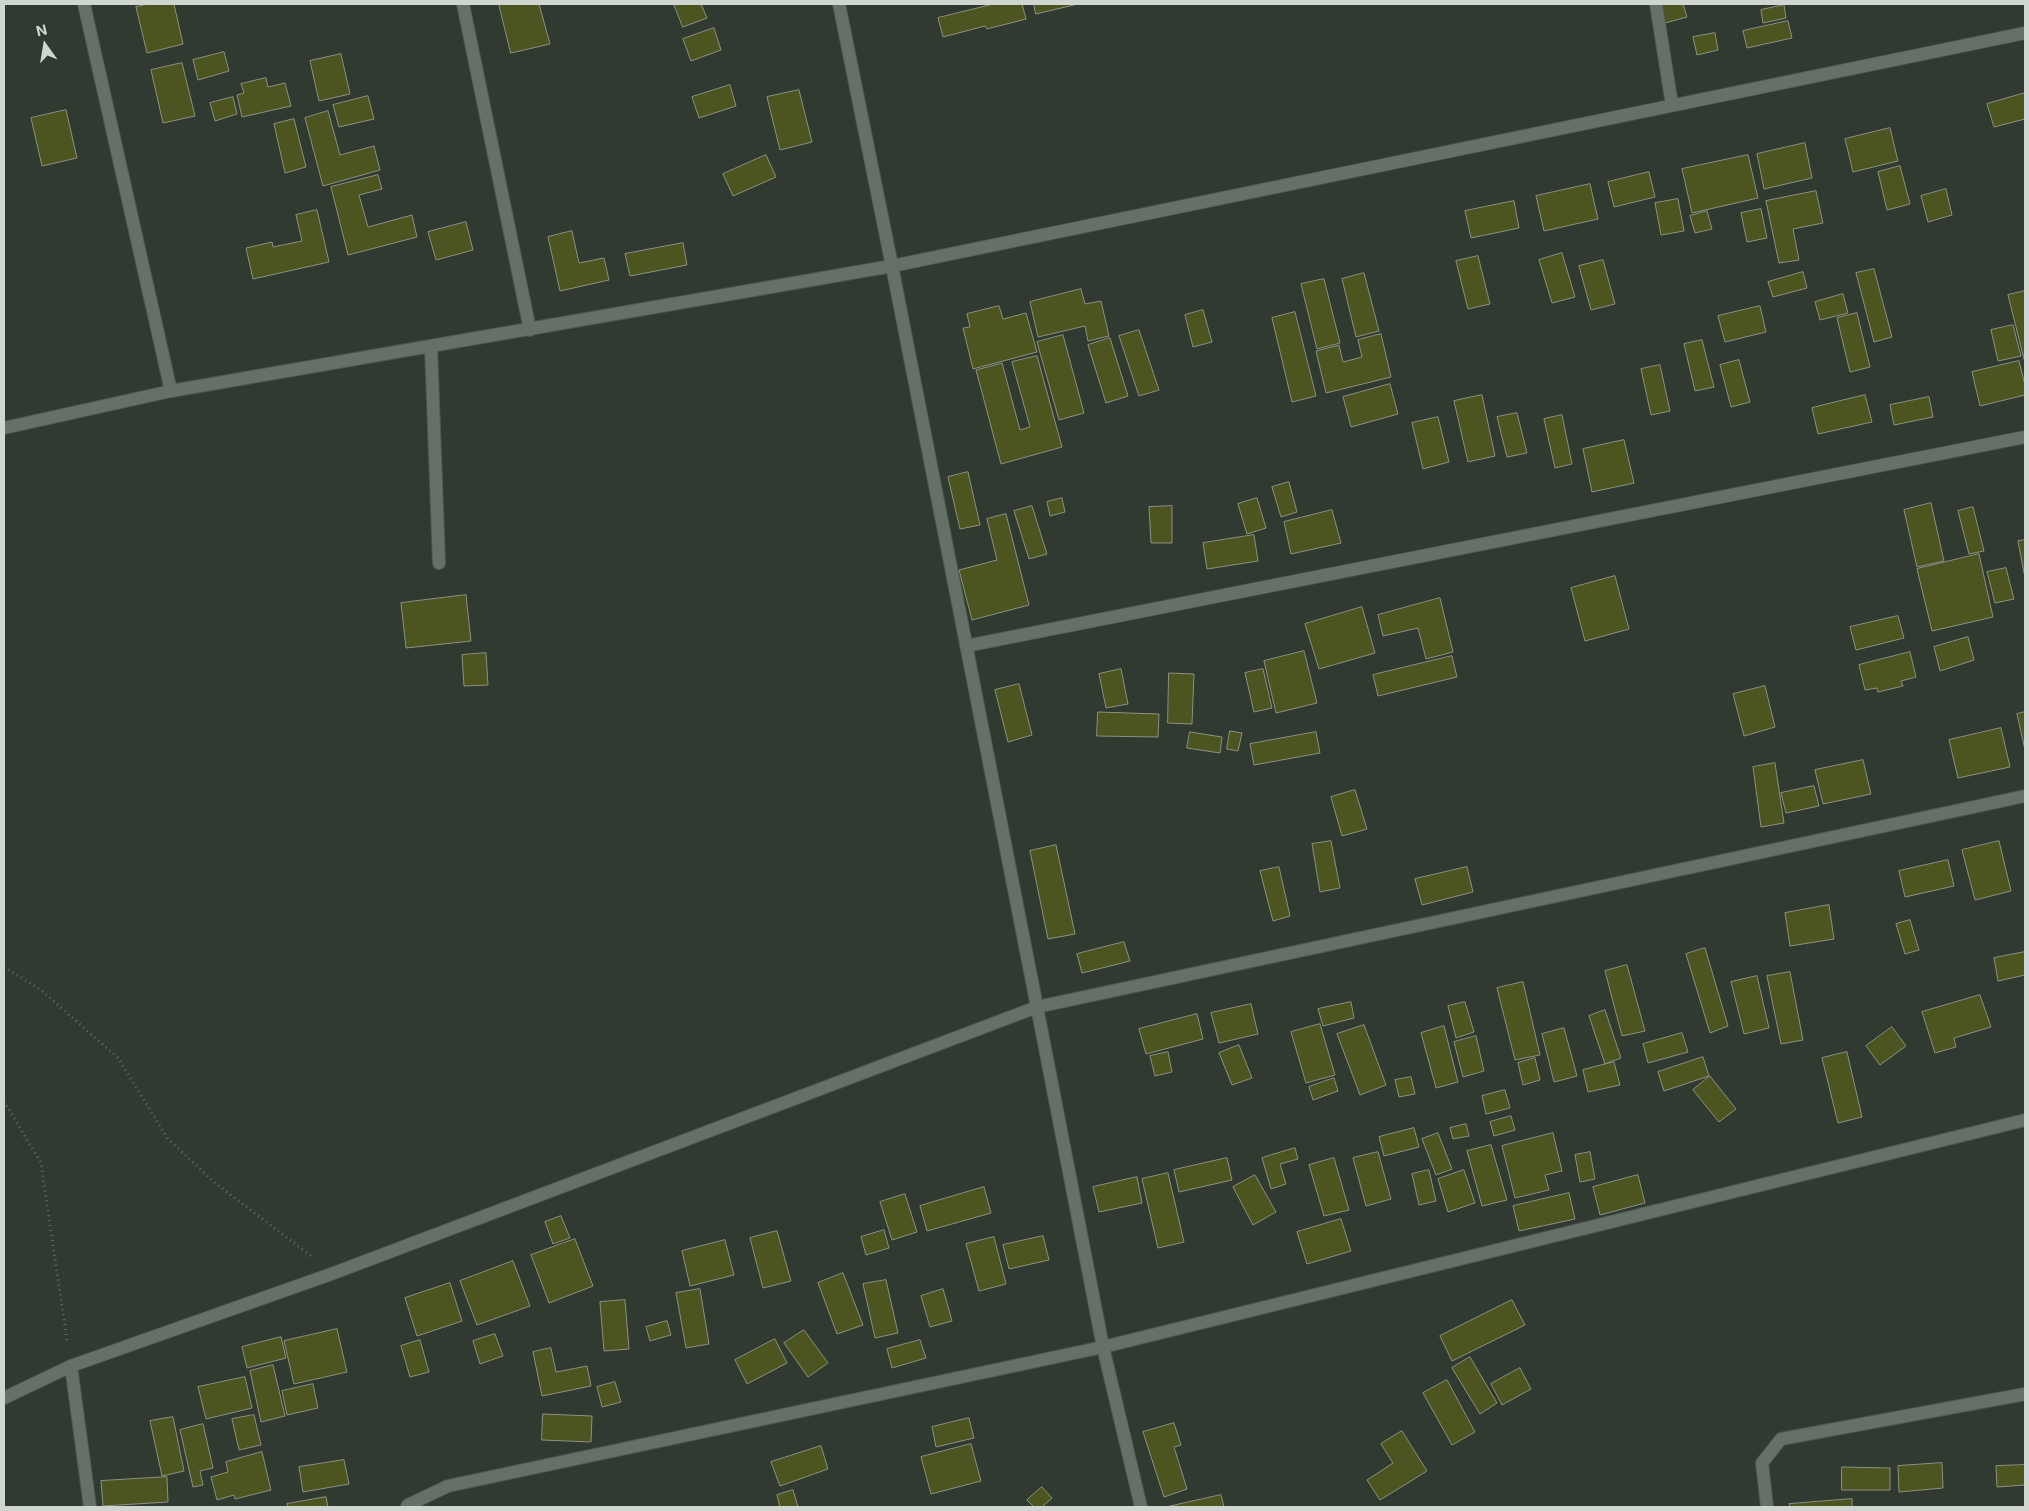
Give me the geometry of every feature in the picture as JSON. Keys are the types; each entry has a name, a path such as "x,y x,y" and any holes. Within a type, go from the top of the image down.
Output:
{"street":[{"path":"84,4 170,391"},
{"path":"463,4 530,330"},
{"path":"839,4 1103,1347 1141,1507"},
{"path":"1656,4 1672,106"},
{"path":"4,428 170,391 892,266 2025,33"},
{"path":"432,347 438,563"},
{"path":"966,646 2025,437"},
{"path":"4,1398 71,1366 334,1274 1037,1008 2025,796"},
{"path":"407,1507 448,1486 1103,1347 2025,1120"},
{"path":"71,1366 90,1507"},
{"path":"1767,1507 1762,1463 1781,1438 2025,1394"}],"path":[{"path":"4,967 41,990 118,1058 168,1139 215,1183 334,1274"},
{"path":"4,1101 42,1163 71,1366"}],"building":[{"path":"148,4 174,4 183,44 147,53 136,7"},
{"path":"499,4 539,4 550,44 511,53"},
{"path":"674,4 701,4 707,18 683,27"},
{"path":"994,4 1022,4 1026,19 987,29 985,26 943,37 938,18"},
{"path":"1034,4 1078,4 1036,14"},
{"path":"1660,4 1683,4 1687,17 1665,23"},
{"path":"1784,5 1786,18 1763,23 1761,10"},
{"path":"1788,21 1792,38 1747,48 1743,31"},
{"path":"714,28 721,50 691,61 683,39"},
{"path":"1715,33 1718,50 1697,55 1693,37"},
{"path":"224,52 229,71 198,80 193,60"},
{"path":"341,54 350,94 319,101 310,61"},
{"path":"182,63 195,116 163,123 151,70"},
{"path":"266,78 268,87 285,83 291,106 242,117 237,95 244,93 241,84"},
{"path":"730,85 736,106 699,118 692,97"},
{"path":"799,90 812,142 780,150 767,97"},
{"path":"2025,93 2025,119 1994,127 1987,104"},
{"path":"368,96 374,119 339,127 333,105"},
{"path":"233,97 237,114 215,121 210,103"},
{"path":"66,110 77,158 42,166 31,118"},
{"path":"328,111 340,155 374,146 380,170 323,186 305,118"},
{"path":"294,119 306,167 285,173 274,124"},
{"path":"1890,128 1898,161 1853,172 1845,139"},
{"path":"1805,143 1812,178 1764,189 1757,154"},
{"path":"766,155 776,177 733,196 723,174"},
{"path":"1748,155 1758,198 1692,213 1682,169"},
{"path":"1900,166 1910,204 1887,210 1878,172"},
{"path":"1649,172 1655,197 1614,207 1608,182"},
{"path":"378,175 382,189 359,195 368,227 412,215 417,237 348,255 331,187"},
{"path":"1590,184 1598,219 1544,231 1536,196"},
{"path":"1946,189 1952,215 1928,222 1921,196"},
{"path":"1816,191 1823,223 1793,229 1799,260 1779,263 1766,201"},
{"path":"1678,199 1684,231 1661,235 1655,203"},
{"path":"1514,201 1519,228 1471,238 1465,211"},
{"path":"1761,209 1767,238 1747,242 1741,213"},
{"path":"317,210 329,262 253,279 246,248 272,242 273,247 302,241 296,215"},
{"path":"1707,211 1712,229 1695,233 1690,216"},
{"path":"466,222 473,250 436,260 428,232"},
{"path":"572,231 579,263 604,258 609,280 560,291 548,237"},
{"path":"683,243 687,265 630,276 625,254"},
{"path":"1562,253 1575,297 1552,303 1539,260"},
{"path":"1478,256 1490,304 1468,309 1456,261"},
{"path":"1603,260 1615,304 1591,310 1579,266"},
{"path":"1874,269 1892,337 1874,342 1856,273"},
{"path":"1803,272 1807,288 1773,297 1768,282"},
{"path":"1364,273 1379,331 1356,337 1342,279"},
{"path":"1324,279 1340,343 1317,349 1301,284"},
{"path":"1081,289 1085,304 1101,301 1109,336 1088,341 1085,326 1038,337 1030,302"},
{"path":"2025,291 2025,363 2008,295"},
{"path":"1843,294 1848,313 1820,320 1815,302"},
{"path":"999,306 1003,319 1026,313 1037,352 973,369 963,328 970,327 967,314"},
{"path":"1760,306 1766,332 1725,342 1718,316"},
{"path":"1203,310 1212,342 1193,347 1185,315"},
{"path":"1295,312 1316,396 1292,402 1272,318"},
{"path":"1857,313 1870,367 1850,372 1837,318"},
{"path":"2013,325 2021,356 1998,361 1991,330"},
{"path":"1139,330 1159,390 1139,396 1119,336"},
{"path":"1381,334 1391,377 1326,393 1316,351 1339,345 1343,362 1362,357 1358,340"},
{"path":"1063,335 1084,413 1059,420 1037,342"},
{"path":"1110,338 1128,396 1106,403 1088,345"},
{"path":"1702,340 1714,387 1695,391 1684,344"},
{"path":"1037,356 1062,447 1001,464 976,370 1002,363 1020,430 1030,427 1012,362"},
{"path":"1739,360 1750,402 1731,407 1720,365"},
{"path":"2019,361 2025,385 2025,395 1980,406 1972,372"},
{"path":"1660,365 1670,411 1651,415 1641,369"},
{"path":"1390,384 1398,414 1351,427 1343,397"},
{"path":"1482,395 1495,456 1468,462 1454,401"},
{"path":"1865,395 1872,422 1818,434 1812,408"},
{"path":"1929,397 1933,417 1894,425 1890,405"},
{"path":"1517,413 1527,453 1507,457 1497,417"},
{"path":"1562,415 1572,464 1555,468 1544,419"},
{"path":"1438,417 1449,462 1423,469 1412,423"},
{"path":"1624,440 1634,483 1592,492 1583,449"},
{"path":"968,472 980,525 960,529 948,477"},
{"path":"1289,482 1297,512 1281,517 1272,487"},
{"path":"1062,498 1065,512 1050,516 1047,502"},
{"path":"1257,498 1266,528 1247,534 1238,504"},
{"path":"1931,503 1944,561 1917,567 1904,510"},
{"path":"1032,506 1047,554 1029,559 1014,511"},
{"path":"1172,506 1172,543 1151,543 1149,507"},
{"path":"1973,507 1984,551 1969,554 1958,511"},
{"path":"1332,510 1341,543 1291,554 1284,522"},
{"path":"1006,514 1029,605 972,620 959,570 997,560 987,519"},
{"path":"1254,535 1258,561 1207,569 1203,543"},
{"path":"2025,540 2025,578 2018,541"},
{"path":"1979,554 1993,617 1932,631 1917,569"},
{"path":"2006,568 2014,599 1995,603 1987,572"},
{"path":"1615,576 1629,629 1585,641 1571,588"},
{"path":"466,595 471,641 406,648 401,603"},
{"path":"1440,598 1453,652 1426,659 1418,628 1383,636 1378,615"},
{"path":"1362,607 1375,653 1319,669 1305,624"},
{"path":"1898,616 1904,638 1856,650 1850,627"},
{"path":"1968,637 1974,660 1940,671 1934,647"},
{"path":"1304,651 1317,703 1276,713 1264,661"},
{"path":"1910,652 1916,677 1901,681 1903,686 1878,692 1877,688 1865,690 1859,665"},
{"path":"486,653 488,685 464,686 462,655"},
{"path":"1452,656 1457,677 1378,696 1373,675"},
{"path":"1121,669 1128,704 1106,708 1099,674"},
{"path":"1263,669 1272,708 1254,712 1245,673"},
{"path":"1169,673 1194,674 1192,724 1168,723"},
{"path":"1019,684 1032,735 1008,742 995,690"},
{"path":"1765,686 1775,727 1744,736 1733,694"},
{"path":"1098,712 1159,714 1158,737 1097,736"},
{"path":"2025,712 2025,750 2017,714"},
{"path":"2001,728 2010,767 1958,778 1949,740"},
{"path":"1230,731 1242,733 1238,751 1227,749"},
{"path":"1190,732 1222,737 1220,753 1187,748"},
{"path":"1316,732 1320,753 1254,765 1250,744"},
{"path":"1863,760 1871,794 1823,804 1815,770"},
{"path":"1775,763 1784,823 1761,827 1753,767"},
{"path":"1814,786 1819,806 1786,813 1781,793"},
{"path":"1355,790 1367,829 1342,836 1331,797"},
{"path":"1331,841 1340,888 1320,892 1312,844"},
{"path":"1999,841 2011,891 1975,900 1962,850"},
{"path":"1056,845 1075,934 1048,939 1030,851"},
{"path":"1948,860 1954,886 1905,897 1899,871"},
{"path":"1279,867 1290,916 1273,921 1260,871"},
{"path":"1467,867 1473,892 1422,905 1415,879"},
{"path":"1829,905 1834,939 1790,946 1785,913"},
{"path":"1910,920 1919,950 1905,954 1896,924"},
{"path":"1124,942 1130,961 1082,973 1077,954"},
{"path":"1705,948 1728,1026 1710,1033 1686,954"},
{"path":"2025,952 2025,975 1998,981 1994,958"},
{"path":"1627,965 1645,1031 1622,1036 1605,971"},
{"path":"1790,972 1803,1040 1781,1044 1767,976"},
{"path":"1757,976 1769,1028 1744,1034 1731,982"},
{"path":"1523,982 1540,1055 1515,1060 1497,988"},
{"path":"1980,995 1991,1027 1954,1038 1956,1047 1935,1053 1922,1012"},
{"path":"1351,1002 1354,1018 1323,1026 1318,1009"},
{"path":"1465,1002 1474,1032 1456,1038 1448,1006"},
{"path":"1251,1004 1258,1034 1219,1043 1211,1013"},
{"path":"1605,1010 1621,1058 1605,1064 1589,1016"},
{"path":"1197,1014 1203,1039 1146,1054 1139,1029"},
{"path":"1320,1024 1335,1075 1306,1083 1291,1032"},
{"path":"1364,1025 1386,1085 1360,1095 1337,1034"},
{"path":"1444,1026 1458,1082 1436,1088 1421,1033"},
{"path":"1892,1027 1906,1046 1880,1065 1866,1046"},
{"path":"1564,1028 1577,1076 1554,1082 1542,1034"},
{"path":"1682,1033 1688,1052 1648,1063 1643,1044"},
{"path":"1476,1036 1484,1071 1463,1077 1454,1042"},
{"path":"1239,1045 1252,1078 1232,1085 1219,1053"},
{"path":"1168,1052 1172,1072 1155,1076 1150,1056"},
{"path":"1847,1052 1862,1117 1838,1123 1822,1058"},
{"path":"1703,1057 1709,1076 1664,1091 1658,1072"},
{"path":"1535,1058 1540,1080 1523,1085 1518,1063"},
{"path":"1614,1062 1620,1085 1588,1092 1583,1070"},
{"path":"1710,1076 1736,1109 1719,1122 1693,1090"},
{"path":"1411,1077 1415,1094 1399,1097 1395,1080"},
{"path":"1334,1078 1338,1091 1313,1100 1309,1087"},
{"path":"1505,1090 1510,1108 1486,1114 1482,1096"},
{"path":"1511,1116 1515,1130 1494,1136 1490,1122"},
{"path":"1466,1124 1469,1136 1453,1139 1450,1128"},
{"path":"1414,1128 1419,1147 1384,1156 1379,1137"},
{"path":"1438,1133 1452,1169 1436,1175 1422,1139"},
{"path":"1553,1133 1562,1171 1545,1175 1549,1190 1515,1198 1502,1146"},
{"path":"1491,1145 1507,1200 1482,1206 1467,1151"},
{"path":"1295,1148 1298,1159 1280,1164 1286,1184 1271,1189 1262,1158"},
{"path":"1378,1152 1391,1199 1366,1206 1353,1158"},
{"path":"1590,1152 1595,1179 1580,1182 1575,1155"},
{"path":"1227,1158 1232,1180 1179,1192 1174,1170"},
{"path":"1334,1158 1349,1210 1324,1216 1309,1165"},
{"path":"1429,1170 1436,1201 1419,1205 1412,1174"},
{"path":"1464,1170 1475,1203 1448,1212 1438,1179"},
{"path":"1168,1173 1184,1242 1158,1248 1142,1179"},
{"path":"1255,1175 1276,1212 1253,1225 1233,1187"},
{"path":"1638,1175 1645,1203 1600,1215 1593,1187"},
{"path":"1137,1177 1142,1203 1099,1212 1093,1187"},
{"path":"984,1187 991,1213 927,1231 920,1206"},
{"path":"1569,1193 1575,1219 1519,1231 1513,1206"},
{"path":"905,1194 917,1232 892,1240 880,1202"},
{"path":"561,1216 570,1238 553,1244 545,1222"},
{"path":"1341,1219 1351,1251 1307,1264 1297,1232"},
{"path":"884,1230 889,1248 866,1255 861,1237"},
{"path":"777,1231 791,1281 763,1288 750,1238"},
{"path":"1043,1236 1049,1260 1009,1269 1003,1245"},
{"path":"994,1237 1006,1284 979,1291 966,1244"},
{"path":"575,1239 593,1286 549,1303 531,1255"},
{"path":"725,1240 734,1275 690,1286 682,1251"},
{"path":"513,1261 530,1306 477,1325 460,1281"},
{"path":"843,1273 863,1325 837,1334 818,1283"},
{"path":"886,1280 898,1333 875,1338 863,1284"},
{"path":"450,1283 462,1321 417,1336 405,1298"},
{"path":"700,1289 709,1344 686,1348 676,1293"},
{"path":"943,1289 952,1321 930,1327 921,1296"},
{"path":"625,1300 629,1349 604,1351 600,1302"},
{"path":"1512,1300 1525,1325 1452,1361 1440,1336"},
{"path":"667,1321 671,1335 650,1341 646,1327"},
{"path":"337,1329 347,1372 294,1384 284,1341"},
{"path":"804,1330 828,1363 808,1377 784,1343"},
{"path":"495,1334 503,1356 480,1364 473,1341"},
{"path":"281,1337 286,1358 247,1368 242,1347"},
{"path":"775,1339 787,1363 747,1384 735,1360"},
{"path":"420,1340 429,1372 410,1377 401,1346"},
{"path":"920,1340 926,1358 892,1368 887,1349"},
{"path":"551,1348 556,1372 587,1366 591,1386 542,1396 533,1352"},
{"path":"1470,1357 1497,1403 1480,1414 1452,1368"},
{"path":"273,1365 285,1416 261,1422 250,1371"},
{"path":"1520,1368 1531,1389 1502,1405 1491,1384"},
{"path":"245,1377 252,1408 206,1419 198,1387"},
{"path":"1447,1380 1475,1432 1452,1445 1423,1393"},
{"path":"615,1382 621,1402 602,1407 597,1387"},
{"path":"313,1384 318,1408 287,1415 282,1391"},
{"path":"543,1414 592,1416 591,1442 542,1440"},
{"path":"254,1415 261,1445 239,1450 232,1419"},
{"path":"173,1417 184,1471 162,1476 150,1421"},
{"path":"969,1418 974,1438 936,1447 932,1427"},
{"path":"1174,1423 1181,1445 1174,1447 1187,1489 1164,1497 1143,1432"},
{"path":"203,1424 213,1468 200,1471 203,1485 193,1487 180,1430"},
{"path":"1402,1431 1427,1471 1380,1500 1367,1480 1393,1463 1381,1444"},
{"path":"971,1444 981,1481 931,1494 921,1457"},
{"path":"821,1446 828,1469 780,1486 771,1462"},
{"path":"262,1452 271,1490 235,1499 234,1495 217,1500 211,1477 228,1472 226,1462"},
{"path":"344,1460 349,1484 303,1492 299,1467"},
{"path":"1942,1463 1943,1488 1899,1492 1898,1466"},
{"path":"2025,1465 2025,1485 1997,1487 1996,1466"},
{"path":"1842,1467 1890,1468 1890,1490 1842,1490"},
{"path":"167,1477 168,1502 103,1506 101,1481"},
{"path":"1042,1487 1052,1498 1042,1507 1034,1507 1027,1500"},
{"path":"793,1490 798,1507 780,1507 777,1495"},
{"path":"1221,1495 1224,1507 1166,1507"},
{"path":"326,1497 328,1507 288,1507 287,1504"},
{"path":"1852,1499 1852,1507 1790,1507 1789,1504"}]}
